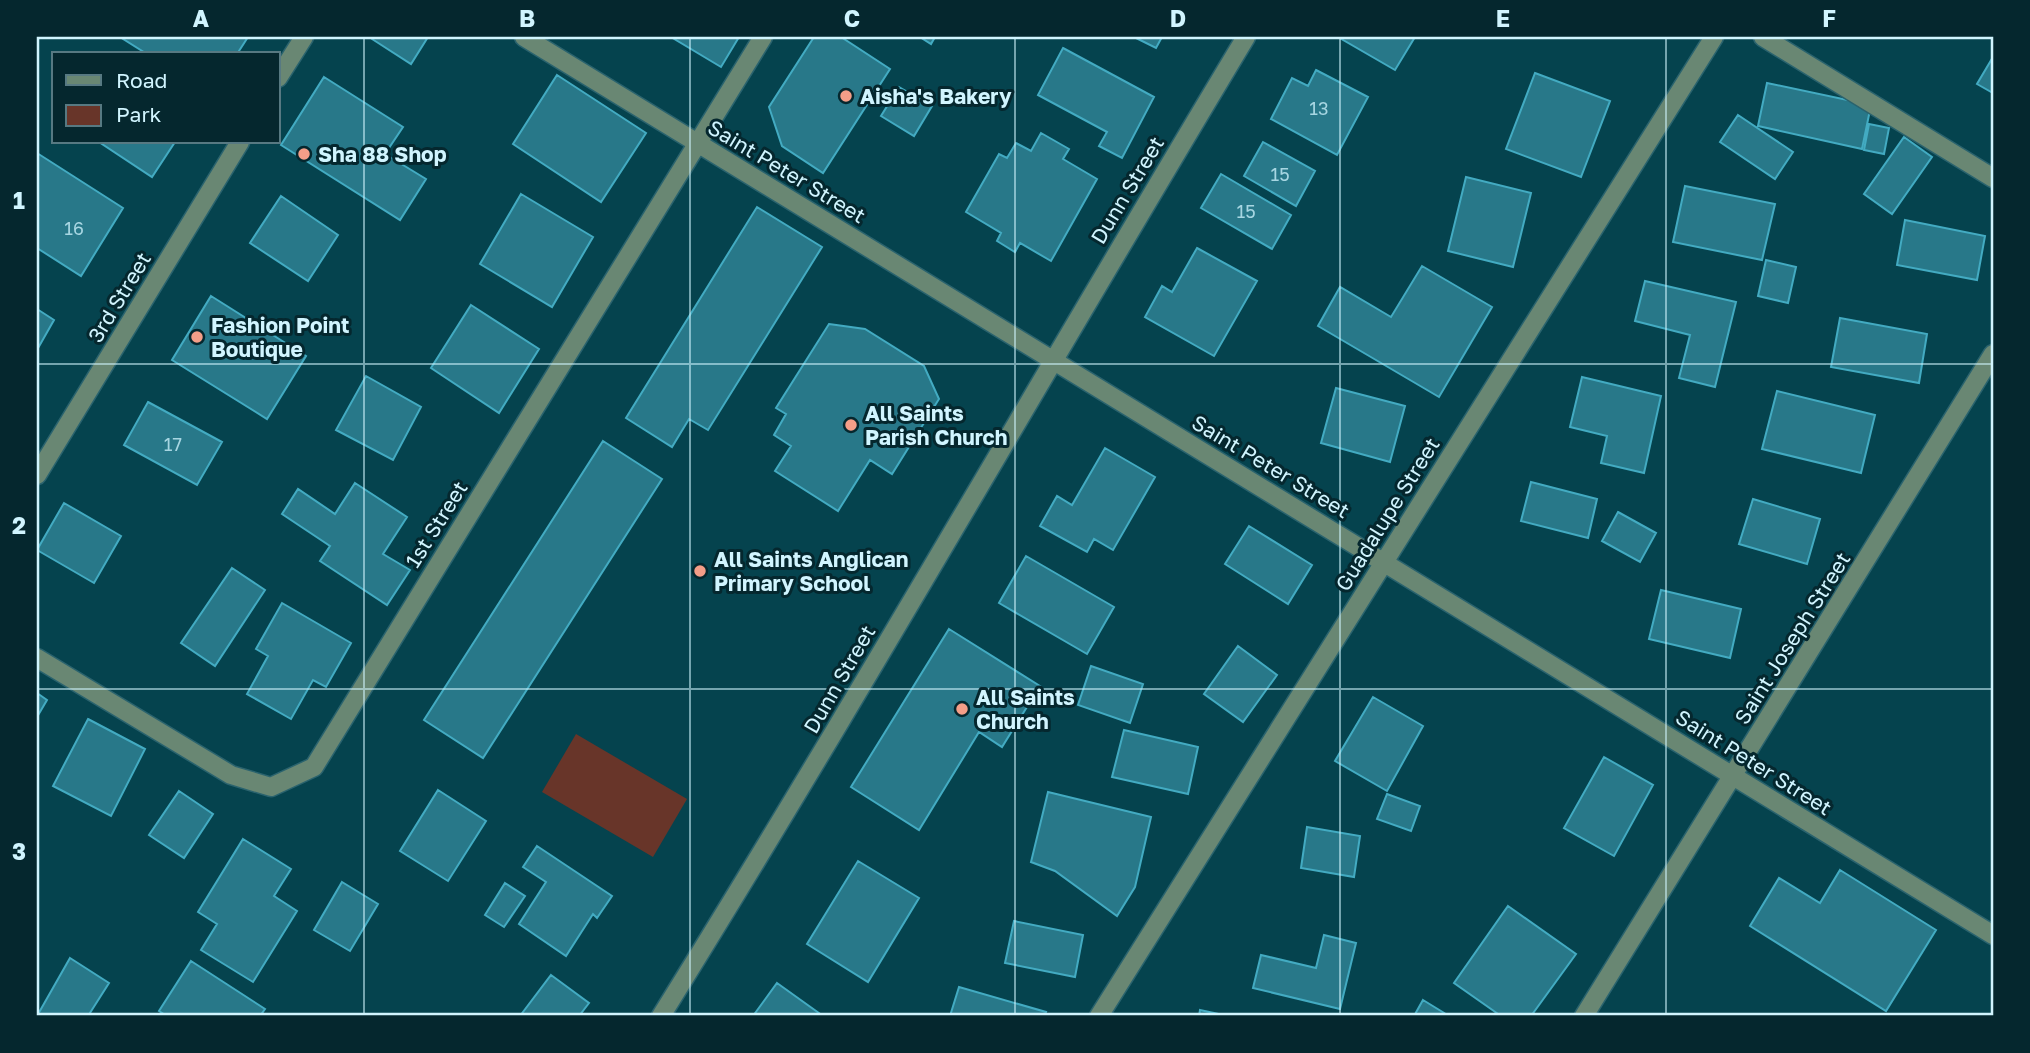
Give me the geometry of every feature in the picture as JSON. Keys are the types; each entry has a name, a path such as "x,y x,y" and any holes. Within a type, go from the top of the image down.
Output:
{"street":[{"path":"280,75 304,37"},
{"name":"Saint Peter Street","path":"524,37 1993,935"},
{"name":"1st Street","path":"37,658 231,775 271,787 314,767 763,37"},
{"name":"Dunn Street","path":"661,1016 784,819 1052,359 1246,37"},
{"name":"Guadalupe Street","path":"1099,1016 1714,37"},
{"path":"1763,37 1993,178"},
{"name":"3rd Street","path":"37,475 239,144"},
{"name":"Saint Joseph Street","path":"1584,1016 1993,354"}],"green space":[{"path":"576,734 687,799 653,857 542,792"}],"building":[{"path":"120,37 248,37 238,52 144,52"},
{"path":"428,37 411,64 372,39"},
{"path":"671,37 739,37 721,67"},
{"path":"814,37 841,37 890,69 823,173 782,146 769,107"},
{"path":"920,37 935,37 931,44"},
{"path":"1134,37 1162,37 1156,48"},
{"path":"1338,37 1415,37 1395,70"},
{"path":"1063,48 1154,97 1122,158 1099,146 1107,132 1038,95"},
{"path":"1993,57 1993,93 1977,84"},
{"path":"1316,70 1368,97 1337,155 1271,119 1292,78 1308,86"},
{"path":"1535,73 1610,101 1581,177 1506,149"},
{"path":"557,75 646,133 601,202 513,144"},
{"path":"324,77 403,127 385,154 426,179 400,220 281,145"},
{"path":"1767,83 1871,105 1862,149 1758,126"},
{"path":"899,87 932,106 914,136 881,116"},
{"path":"1738,115 1793,152 1775,179 1720,142"},
{"path":"1869,124 1889,128 1884,154 1864,150"},
{"path":"1041,133 1069,149 1063,159 1097,179 1051,261 1020,243 1015,252 997,241 1001,233 966,212 999,154 1007,158 1016,143 1031,151"},
{"path":"1904,137 1932,157 1892,214 1864,194"},
{"path":"1263,142 1315,171 1296,206 1244,176"},
{"path":"102,144 174,144 152,177"},
{"path":"37,153 123,208 81,276 37,248"},
{"path":"1221,174 1291,215 1272,249 1201,208"},
{"path":"1466,177 1531,193 1513,267 1448,251"},
{"path":"1685,186 1775,204 1762,260 1673,242"},
{"path":"521,194 593,237 552,307 480,264"},
{"path":"281,196 338,235 308,281 250,243"},
{"path":"757,207 822,247 708,430 689,419 672,447 626,418"},
{"path":"1905,220 1985,236 1977,280 1897,265"},
{"path":"1197,248 1257,281 1214,356 1145,317 1162,286 1172,292"},
{"path":"1766,260 1796,267 1788,303 1758,296"},
{"path":"1422,266 1492,307 1439,397 1318,326 1340,287 1391,317"},
{"path":"1645,281 1736,302 1715,387 1679,378 1690,335 1635,321"},
{"path":"211,296 306,356 267,419 172,360"},
{"path":"471,305 539,349 499,413 431,368"},
{"path":"37,309 54,320 37,350"},
{"path":"1840,318 1927,334 1919,383 1831,367"},
{"name":"All Saints Parish Church","path":"829,324 865,329 924,366 939,399 892,474 870,460 838,511 775,471 791,446 774,435 786,414 776,408"},
{"path":"366,376 421,407 393,460 336,430"},
{"path":"1582,377 1661,396 1644,473 1601,463 1607,436 1570,427"},
{"path":"1336,388 1405,406 1390,462 1321,443"},
{"path":"1777,391 1875,415 1861,473 1762,449"},
{"path":"148,402 222,442 197,485 124,445"},
{"path":"603,441 662,479 483,758 424,720"},
{"path":"1105,448 1155,477 1113,550 1094,539 1087,552 1040,526 1057,496 1072,505"},
{"path":"1531,482 1597,499 1588,538 1521,521"},
{"path":"355,483 407,517 383,554 410,570 387,605 320,561 330,546 282,514 298,489 335,514"},
{"path":"1753,499 1820,519 1807,564 1739,544"},
{"path":"64,503 121,536 94,583 37,550"},
{"path":"1618,512 1656,533 1640,562 1602,541"},
{"path":"1249,526 1312,565 1288,604 1225,564"},
{"path":"1026,556 1114,607 1087,654 999,603"},
{"path":"232,568 265,590 215,666 181,643"},
{"path":"1661,590 1741,609 1730,658 1649,639"},
{"path":"282,603 351,643 326,687 313,680 291,719 247,694 268,656 256,649"},
{"name":"All Saints Church","path":"949,629 1040,686 1002,747 979,732 919,830 851,787"},
{"path":"1238,646 1277,675 1243,722 1204,694"},
{"path":"1091,666 1143,684 1130,723 1078,705"},
{"path":"37,693 47,700 37,717"},
{"path":"1373,697 1423,726 1387,791 1335,761"},
{"path":"88,719 145,749 111,816 53,786"},
{"path":"1124,730 1198,747 1188,794 1112,777"},
{"path":"1604,757 1653,785 1614,856 1564,828"},
{"path":"438,790 486,821 448,881 400,851"},
{"path":"179,791 213,814 184,858 149,835"},
{"path":"1048,792 1151,817 1135,887 1117,916 1055,871 1031,862"},
{"path":"1387,794 1420,806 1411,831 1377,819"},
{"path":"1307,827 1360,836 1354,877 1301,868"},
{"path":"243,839 291,869 274,896 297,911 253,982 201,950 217,924 198,912"},
{"path":"537,846 612,896 597,918 593,914 566,956 519,924 546,882 523,867"},
{"path":"858,861 919,898 868,982 807,944"},
{"path":"1840,870 1936,930 1886,1011 1750,926 1779,878 1820,903"},
{"path":"342,882 378,904 350,951 314,930"},
{"path":"505,883 525,896 504,927 485,915"},
{"path":"1508,906 1576,954 1531,1016 1501,1016 1454,983"},
{"path":"1014,921 1083,935 1075,977 1005,963"},
{"path":"1324,935 1356,943 1340,1009 1253,988 1261,955 1316,968"},
{"path":"70,958 109,983 88,1016 37,1016"},
{"path":"191,961 265,1009 260,1016 167,1016 159,1011"},
{"path":"551,975 589,1003 579,1016 520,1016"},
{"path":"777,983 823,1016 753,1016"},
{"path":"959,987 1046,1012 1044,1016 950,1016"},
{"path":"1423,1000 1449,1016 1414,1016"},
{"path":"1200,1010 1228,1016 1199,1016"}],"place":[{"name":"Aisha's Bakery","path":"846,96"},
{"name":"Sha 88 Shop","path":"304,154"},
{"name":"Fashion Point Boutique","path":"197,337"},
{"name":"All Saints Parish Church","path":"851,425"},
{"name":"All Saints Anglican Primary School","path":"700,571"},
{"name":"All Saints Church","path":"962,709"}]}
